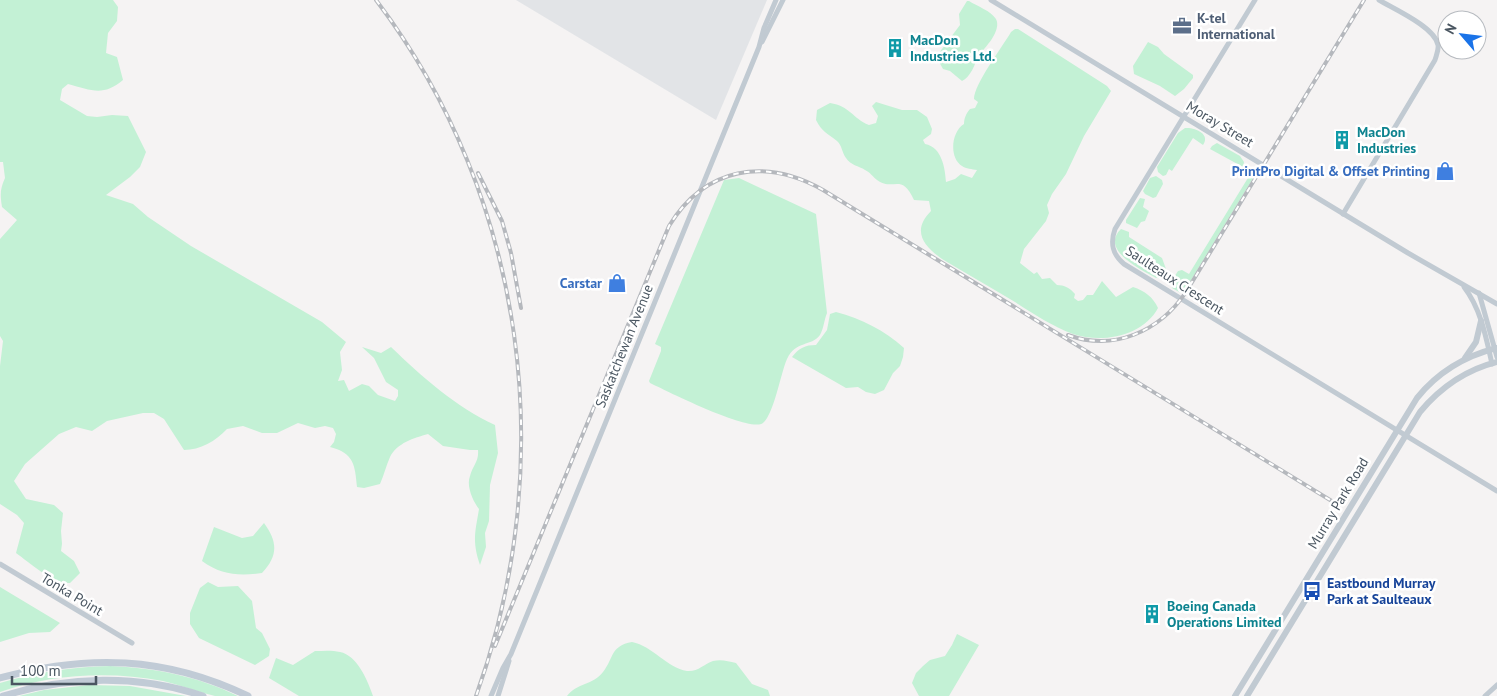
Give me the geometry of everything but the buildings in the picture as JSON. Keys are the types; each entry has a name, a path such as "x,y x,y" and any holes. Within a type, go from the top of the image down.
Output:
{"main road":[{"path":"0,678 61,664 130,663 190,674 217,682 248,696"},
{"path":"3,696 58,683 103,680 148,683 203,696"}],"street":[{"name":"Saskatchewan Avenue","path":"498,696 511,654 759,47 764,28 776,0"},
{"name":"Saskatchewan Avenue","path":"759,47 783,0"},
{"name":"Moray Street","path":"991,0 1343,214 1497,304"},
{"name":"Saulteaux Crescent","path":"1255,0 1116,229 1112,242 1116,256 1132,268 1497,491"},
{"path":"1343,214 1435,60 1438,50 1435,38 1427,29 1379,0"},
{"name":"Moray Street","path":"1462,285 1476,305 1497,356"},
{"name":"Moray Street","path":"1479,294 1494,349 1494,363"},
{"path":"1464,359 1476,342 1481,321"},
{"name":"Murray Park Road","path":"1235,696 1397,430 1425,388 1442,372 1464,359 1494,349"},
{"name":"Murray Park Road","path":"1247,696 1420,412 1445,386 1470,371 1494,363"},
{"path":"1335,532 1339,546"},
{"name":"Tonka Point","path":"0,564 132,643"},
{"name":"Saskatchewan Avenue","path":"491,696 511,654"},
{"path":"1485,696 1497,685"}],"shaded area":[{"path":"516,0 767,0 716,120"}],"green space":[{"path":"0,0 113,0 118,7 117,21 108,33 106,53 117,57 123,80 109,89 97,91 68,84 62,89 60,100 87,116 128,116 146,152 140,167 106,195 133,204 148,217 191,246 322,322 346,342 340,352 342,370 338,381 344,380 349,391 362,384 369,386 378,395 395,401 398,396 398,390 386,382 374,358 362,347 381,353 391,347 440,391 495,425 498,453 490,485 489,521 485,533 486,547 480,565 475,537 479,509 472,498 469,484 470,476 478,458 478,450 443,446 428,434 417,437 401,445 393,452 380,484 364,488 357,487 354,466 349,456 330,447 334,442 336,434 333,428 325,426 315,428 298,423 277,433 262,433 243,426 227,429 213,441 202,447 184,450 164,419 154,413 143,413 107,421 92,431 76,427 59,434 25,464 14,481 26,499 54,505 63,513 61,551 74,561 80,573 70,583 56,580 16,553 24,523 17,515 0,504 0,366 3,341 0,336 0,239 17,220 2,207 1,199 1,189 5,178 3,162 0,162"},
{"path":"967,1 991,14 996,19 997,28 992,39 978,55 970,74 962,81 950,71 943,69 937,58 960,25 959,14"},
{"path":"1018,29 1107,86 1111,91 1084,136 1066,174 1052,194 1047,205 1049,213 1046,221 1024,249 1020,263 1034,274 1037,272 1042,279 1050,278 1057,285 1069,289 1075,294 1074,298 1078,301 1083,300 1087,295 1093,295 1102,281 1116,297 1133,287 1145,293 1154,301 1158,308 1151,318 1132,331 1109,338 1084,337 1073,334 1043,320 942,259 930,249 922,238 922,225 931,211 929,201 914,200 905,187 897,184 883,183 867,171 850,162 839,143 823,130 816,120 817,110 830,103 847,109 869,125 876,123 878,116 872,106 876,102 902,110 917,110 927,117 932,129 931,134 923,140 925,144 935,149 942,159 946,182 955,179 961,174 972,178 977,170 965,168 958,162 953,151 954,139 956,133 964,124 967,113 970,109 975,108 978,102 974,99 979,84 1011,32"},
{"path":"1148,42 1158,47 1164,54 1193,75 1193,78 1184,89 1175,96 1160,86 1134,74 1133,66"},
{"path":"1185,128 1201,132 1205,141 1203,145 1193,138 1172,171 1169,169 1166,175 1163,176 1158,172 1157,167 1178,133"},
{"path":"1217,143 1240,156 1244,162 1243,167 1210,149"},
{"path":"1258,167 1258,170 1185,290 1181,293 1172,288 1171,282 1178,271 1182,270 1189,274 1251,173 1248,171"},
{"path":"1156,176 1162,180 1163,184 1156,197 1153,198 1143,191 1150,178"},
{"path":"739,178 816,214 827,313 820,335 816,339 799,346 787,359 771,411 763,423 755,424 742,422 708,410 649,381 661,351 661,347 655,344 724,180"},
{"path":"1140,198 1145,199 1143,207 1149,211 1145,221 1141,222 1137,228 1126,223 1126,220"},
{"path":"1121,229 1129,232 1129,237 1162,258 1166,269 1161,277 1156,278 1133,265 1119,252 1115,244 1116,237"},
{"path":"836,312 872,326 904,348 900,366 893,373 884,390 875,394 866,392 858,387 846,388 792,357 803,348 816,345 827,330 830,314"},
{"path":"264,523 272,536 274,549 271,561 262,573 223,572 202,561 214,527 242,538 253,536"},
{"path":"208,582 218,587 238,586 252,601 256,628 262,633 270,649 269,656 255,665 199,638 190,624 190,613 200,588"},
{"path":"0,587 60,623 50,632 29,633 0,642"},
{"path":"957,634 979,645 949,696 919,696 912,683 916,673 930,660 945,656"},
{"path":"632,642 647,648 673,666 687,671 701,668 716,660 736,663 752,684 768,690 770,696 567,696 575,689 599,676 607,667 613,653 620,646"},
{"path":"315,651 337,651 352,658 365,676 373,696 299,696 269,678 276,658 293,665"},
{"path":"110,666 176,674 207,683 238,696 215,696 163,681 101,675 40,681 0,692 0,683 27,676 68,669"},
{"path":"89,685 130,686 186,696 19,696 44,690"}],"railway":[{"path":"376,0 427,77 467,160 496,246 514,335 521,426 517,517 502,607 476,696"},
{"path":"1068,335 1085,340 1119,339 1149,327 1163,318 1175,306 1186,292 1364,0"},
{"path":"495,646 669,226 684,206 700,191 718,180 738,173 758,171 780,173 823,190 1335,503"},
{"path":"478,173 502,221 511,253 521,308"}],"place":[{"name":"K-tel International","path":"1182,26"},
{"name":"MacDon Industries Ltd.","path":"895,48"},
{"name":"MacDon Industries","path":"1342,140"},
{"name":"PrintPro Digital & Offset Printing","path":"1445,171"},
{"name":"Carstar","path":"617,283"},
{"name":"Eastbound Murray Park at Saulteaux","path":"1312,591"},
{"name":"Boeing Canada Operations Limited","path":"1152,614"}]}
